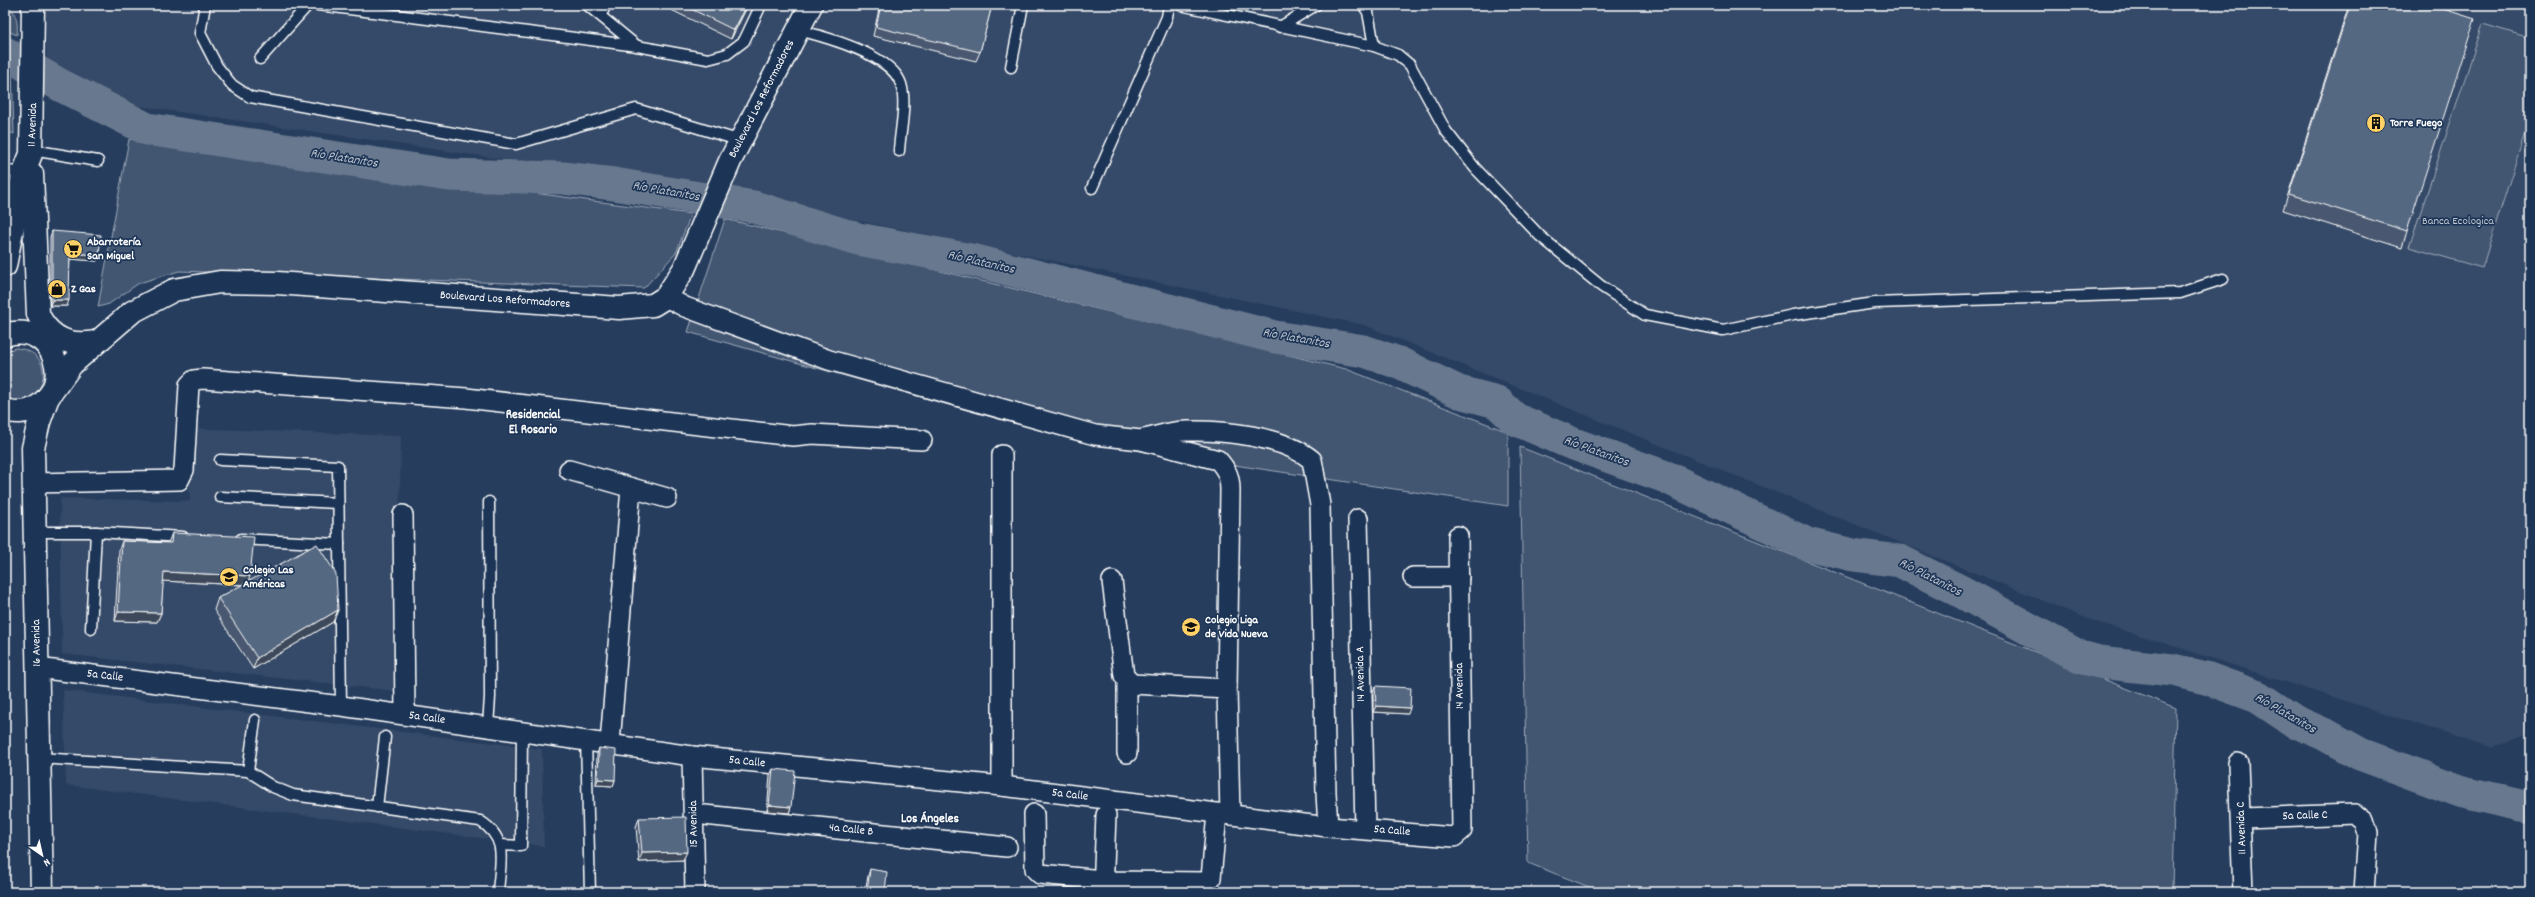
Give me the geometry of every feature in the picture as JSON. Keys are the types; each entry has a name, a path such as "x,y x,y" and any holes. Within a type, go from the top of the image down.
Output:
{"main road":[{"name":"Boulevard Los Reformadores","path":"51,393 72,364 95,342 132,312 174,290 220,282 277,283 619,308 653,305 666,297 684,269 730,161 811,5"},
{"name":"11 Avenida","path":"6,255 33,109 34,15"},
{"path":"23,162 38,314 49,331 66,342 85,344 95,342"},
{"path":"5,335 22,333 33,336 43,342 55,360 57,374 51,393 31,410 20,412 5,410"},
{"name":"16 Avenida","path":"42,892 32,448 39,422 51,393"}],"street":[{"path":"666,297 685,307 829,360 1095,435 1141,440 1218,460 1226,468 1230,478 1224,814 1211,878 1205,887 1104,886 1040,874 1035,869 1034,814"},
{"path":"33,482 179,480 184,470 189,385 194,380 203,379 466,398 793,436 812,434 922,440"},
{"path":"1141,440 1185,431 1240,434 1300,450 1312,460 1320,505 1328,827"},
{"path":"1002,455 1002,786"},
{"path":"569,470 667,498"},
{"path":"610,743 631,488"},
{"path":"403,515 405,714"},
{"name":"14 Avenida A","path":"1358,519 1365,829"},
{"name":"14 Avenida","path":"1458,536 1462,830 1459,834"},
{"path":"1413,577 1459,577"},
{"path":"1112,581 1124,676 1127,682 1127,753"},
{"name":"5a Calle","path":"37,668 405,714 692,756 1002,786 1328,827 1454,837 1459,834"},
{"path":"1127,682 1132,684 1227,689"},
{"name":"15 Avenida","path":"692,756 695,814 695,892"},
{"name":"11 Avenida C","path":"2238,763 2242,818 2243,892"},
{"name":"4a Calle B","path":"695,814 1007,847"},
{"name":"5a Calle C","path":"2242,818 2355,814 2364,822 2368,832 2364,892"},
{"path":"1104,886 1106,815"}],"lane":[{"path":"205,5 200,33 217,66 232,85 250,97 516,144 636,109 741,141"},
{"path":"260,59 308,5"},
{"path":"318,5 637,46 708,59 727,54 744,41 761,5"},
{"path":"587,5 603,10 637,46"},
{"path":"1011,67 1022,5"},
{"path":"1092,188 1167,17 1169,5"},
{"path":"1180,5 1374,46 1398,55 1410,65 1446,131 1475,168 1540,236 1601,286 1646,315 1723,330 1793,315 1876,303 2180,293 2223,279"},
{"path":"1280,26 1316,5"},
{"path":"1363,5 1368,12 1374,46"},
{"path":"798,30 829,38 886,64 901,84 902,107 898,151"},
{"path":"23,162 98,161"},
{"path":"220,460 338,466 341,706"},
{"path":"220,497 338,503"},
{"path":"488,502 490,697 488,726"},
{"path":"34,532 96,532 198,537"},
{"path":"91,629 96,532"},
{"path":"229,539 339,544"},
{"path":"248,771 255,720"},
{"path":"501,845 521,846 522,732"},
{"path":"377,807 385,737"},
{"path":"586,740 590,892"},
{"path":"39,758 248,771 273,787 293,795 480,821 497,835 501,845 498,892"}],"shaded area":[{"path":"43,5 2530,5 2530,731 2493,748 2088,619 1364,325 700,188 138,106 135,115 47,66"},
{"name":"Colegio Las Américas","path":"186,428 401,436 396,691 62,654 60,498 190,501"},
{"path":"63,690 542,749 544,846 66,785"}],"green space":[{"path":"5,5 12,10 16,17 17,35 5,30"},
{"name":"Banca Ecologica","path":"2483,24 2530,38 2530,117 2482,268 2409,247"},
{"path":"5,66 12,70 14,134 5,130"},
{"path":"129,139 691,214 676,253 644,288 179,271 139,283 109,304 98,307"},
{"path":"725,219 1346,369 1508,432 1508,506 1081,442 688,332"},
{"path":"16,348 30,352 39,360 43,370 42,381 38,391 30,398 19,401 5,398 5,351"},
{"path":"1520,447 2176,708 2172,892 1602,892 1528,863"}],"building":[{"path":"683,5 747,5 734,30"},
{"path":"881,5 992,5 980,52 876,27"},
{"name":"Torre Fuego","path":"2350,5 2431,5 2475,19 2407,231 2289,194"},
{"path":"52,231 101,235 99,255 70,253 69,300 52,300"},
{"path":"172,533 254,537 250,576 164,572 161,613 118,612 122,541 171,543"},
{"path":"317,544 336,574 338,610 257,658 218,598"},
{"path":"1375,686 1411,688 1410,708 1376,706"},
{"path":"599,748 616,750 615,780 598,779"},
{"path":"773,769 795,771 791,807 769,805"},
{"path":"686,817 687,852 642,853 639,818"},
{"path":"870,869 887,872 885,892 867,892"}],"waterway":[{"name":"Río Platanitos","path":"5,53 60,85 147,129 449,175 563,178 614,184 754,207 858,239 976,261 1275,337 1364,351 1399,363 1459,392 1497,402 1515,419 1571,443 1666,477 1807,544 1853,555 1900,561 1960,591 2080,657 2099,662 2173,670 2206,678 2258,697 2294,721 2326,735 2360,754 2463,792 2530,807"}],"place":[{"name":"Torre Fuego","path":"2376,123"},
{"name":"Abarrotería San Miguel","path":"73,249"},
{"name":"Z Gas","path":"57,289"},
{"name":"Colegio Las Américas","path":"229,577"},
{"name":"Colegio Liga de Vida Nueva","path":"1191,627"}],"district":[{"name":"Residencial El Rosario","path":"533,422"},
{"name":"Los Ángeles","path":"930,819"}]}
